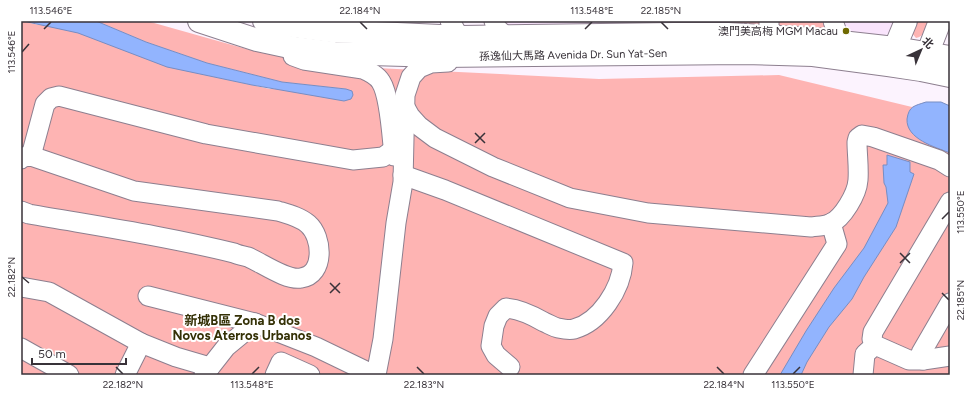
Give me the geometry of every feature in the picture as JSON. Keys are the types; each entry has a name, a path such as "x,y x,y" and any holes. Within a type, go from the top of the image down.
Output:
{"main road":[{"name":"孫逸仙大馬路 Avenida Dr. Sun Yat-Sen","path":"199,21 272,43 294,48 334,53 374,55 463,56 767,54 891,56 924,61 950,56"},
{"name":"孫逸仙大馬路 Avenida Dr. Sun Yat-Sen","path":"264,21 333,26 469,26 509,37 587,28 674,34 728,34 772,29 837,27 891,56"},
{"path":"891,56 906,21"},
{"path":"924,61 940,21"},
{"path":"333,26 334,38 342,45 374,55"},
{"name":"孫逸仙大馬路 Avenida Dr. Sun Yat-Sen","path":"924,61 950,76"}],"lane":[{"path":"148,296 255,323 316,347 375,375 383,339 403,175 402,143 381,82 374,74 363,69 297,58 272,43"},
{"path":"396,223 405,95 411,77 419,68 438,62 525,64 540,62 550,55"},
{"path":"21,211 29,214 92,224 204,246 248,257 283,274 300,279 310,275 317,268 319,255 317,235 308,224 296,217 278,211 134,191 26,157 45,104 51,98 59,96 206,134 353,160 383,157 402,143 467,160 482,161"},
{"path":"405,107 415,121 431,135 504,171 570,198 648,213 805,227 824,226 835,220 853,198 858,179 857,142 858,138 862,135 873,137 945,164"},
{"path":"403,175 445,190 622,263 622,273 616,291 606,306 588,322 573,330 557,328 515,309 506,308 498,316 494,326 491,346 496,355 510,367"},
{"path":"948,210 873,332 872,339 875,344 909,360 923,360 950,356"},
{"path":"753,375 837,244 831,223"},
{"path":"21,287 49,292 141,343 207,371 226,347 255,323"},
{"path":"923,360 921,353 950,303"},
{"path":"125,375 141,343"},
{"path":"863,375 865,354 875,344"},
{"path":"21,348 69,375"},
{"path":"275,375 281,362 310,375"}],"shaded area":[{"path":"21,21 39,25 88,21 197,73 270,89 346,89 282,82 207,63 146,42 96,21 147,21 250,50 335,66 599,79 779,75 912,107 926,102 950,106 950,375 21,375"},
{"name":"澳門美高梅 MGM Macau","path":"494,21 896,21 888,33 881,38 492,26"},
{"path":"661,21 764,21 764,25"},
{"path":"773,21 829,21 831,30 773,27"},
{"path":"916,21 929,21 923,34 916,38 911,32"}],"water":[{"path":"23,21 96,21 146,42 207,63 282,82 346,89 352,91 353,95 351,99 344,101 252,85 167,67 78,33"},
{"path":"926,102 941,102 950,106 950,153 922,141 911,132 908,126 907,119 909,111 913,107"},
{"path":"887,155 910,162 910,172 914,174 896,227 864,277 852,299 829,327 807,362 801,375 780,375 834,288 864,248 888,203 884,183 883,165 887,165"}],"place":[{"name":"澳門美高梅 MGM Macau","path":"846,31"}],"district":[{"name":"新城B區 Zona B dos Novos Aterros Urbanos","path":"242,328"}]}
